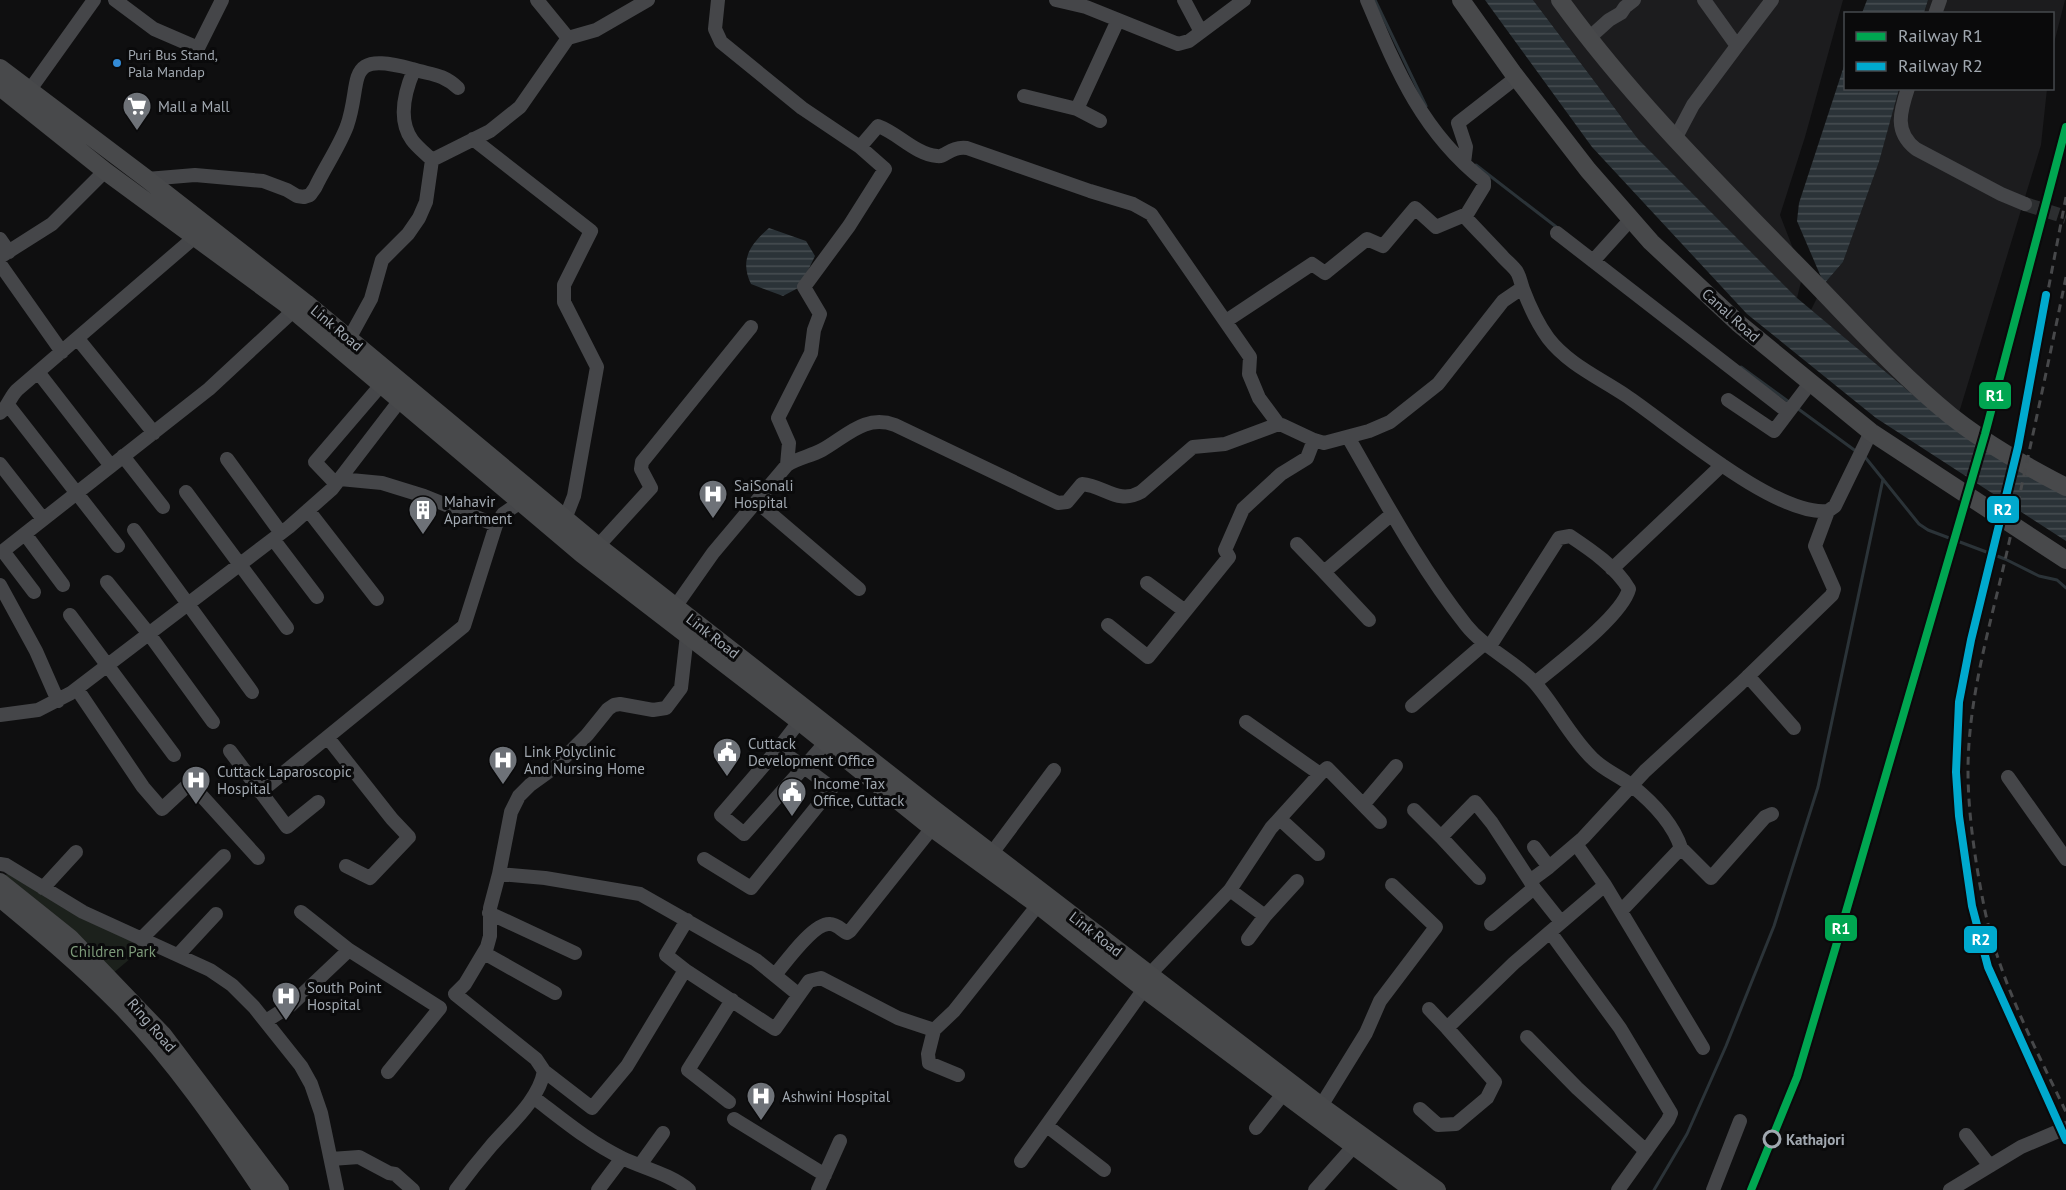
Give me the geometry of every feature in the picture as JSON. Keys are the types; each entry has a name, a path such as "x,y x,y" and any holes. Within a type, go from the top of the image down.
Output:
{"main road":[{"name":"Canal Road","path":"1461,0 1588,170 1652,242 1738,323 1810,382 1868,439 2066,560"},
{"path":"1560,0 1588,38 1675,139 1900,370 1950,415 1992,446 2066,487"},
{"name":"Link Road","path":"0,68 306,303 531,503 582,554 687,635 804,716 992,853 1283,1094 1413,1190"},
{"name":"Link Road","path":"0,87 105,171 293,311 381,385 531,503 565,519 675,607 804,716 826,742 932,828 1437,1190"},
{"name":"Ring Road","path":"0,882 70,938 163,1035 280,1190"},
{"name":"Ring Road","path":"0,898 60,948 121,1006 173,1066 262,1190"}],"street":[{"path":"29,91 94,0"},
{"path":"115,0 154,29 198,48 222,0"},
{"path":"537,0 567,38"},
{"path":"432,160 490,131 520,107 567,38 596,30 648,0"},
{"path":"718,0 715,29 720,42 802,108 860,147 885,169 849,225 804,287 820,314 814,330 811,352 778,418 789,443 788,465"},
{"path":"1056,0 1086,8 1178,44 1189,41 1244,0"},
{"path":"1184,0 1201,32"},
{"path":"1226,321 1312,264 1325,273 1367,239 1383,246 1415,208 1436,227 1467,214 1484,186 1484,181 1436,135 1419,111 1367,0"},
{"path":"1588,38 1634,0"},
{"path":"1704,0 1737,45"},
{"path":"1675,139 1693,105 1772,0"},
{"path":"1077,109 1118,20"},
{"path":"147,179 195,175 263,181 304,197 310,195 315,188 345,130 350,118 355,83 360,71 370,64 384,62 431,72 449,80 458,88"},
{"path":"414,70 404,102 405,128 412,140 432,160"},
{"path":"1464,163 1466,153 1459,128 1460,120 1517,77"},
{"path":"1908,90 1900,122 1907,142 1991,189 2025,204"},
{"path":"1024,96 1077,109 1100,121"},
{"path":"860,147 878,126 923,152 941,156 953,148 967,148 1143,208 1151,214 1250,357 1249,374 1259,398 1279,425 1324,443 1369,431 1390,422 1421,398 1438,384 1503,302 1522,288"},
{"path":"473,139 591,231 564,285 564,302 597,368 574,496 565,519"},
{"path":"349,339 371,299 382,260 408,234 419,218 426,201 432,160"},
{"path":"0,239 4,254 52,224 105,171"},
{"path":"1467,214 1467,219 1518,273 1522,288 1547,337 1575,364 1625,395 1722,465 1782,501 1809,510 1828,511"},
{"path":"1593,261 1631,219"},
{"path":"1557,233 1789,410"},
{"path":"118,546 4,409 11,396 196,237"},
{"path":"0,264 62,352"},
{"path":"34,592 3,550 209,389 293,311"},
{"path":"598,546 651,488 641,469 642,462 751,327"},
{"path":"78,339 154,433"},
{"path":"38,372 111,466"},
{"path":"1728,400 1774,431 1810,382"},
{"path":"381,385 315,462 338,482 382,483 424,496 496,525"},
{"path":"0,715 38,710 77,689 277,536 338,482 401,399"},
{"path":"675,607 713,553 788,465 820,451 857,427 868,423 887,422 1063,504 1082,484 1093,485 1118,496 1132,497 1141,492 1193,447 1225,444 1279,425"},
{"path":"1348,437 1409,544 1467,626 1535,683 1593,759 1630,785 1667,820 1677,835 1681,848 1710,878 1765,818 1772,814"},
{"path":"1491,924 1576,844 1630,785 1832,595 1834,589 1815,546 1828,511 1835,506 1868,439"},
{"path":"1108,625 1148,657 1229,557 1225,550 1243,509 1281,474 1307,458 1314,440"},
{"path":"123,456 163,507"},
{"path":"227,459 317,597"},
{"path":"0,464 43,519"},
{"path":"1612,569 1722,465"},
{"path":"186,492 287,628"},
{"path":"757,502 859,589"},
{"path":"260,792 464,626 496,525 503,514 531,503"},
{"path":"308,510 377,599"},
{"path":"1324,572 1392,514"},
{"path":"134,530 252,692"},
{"path":"25,534 63,585"},
{"path":"1412,706 1487,645 1559,538 1570,536 1622,577 1629,589 1627,599 1613,615 1535,683"},
{"path":"1297,544 1369,620"},
{"path":"107,582 149,634 213,722"},
{"path":"1147,583 1185,612"},
{"path":"1,588 36,651 58,701"},
{"path":"70,615 174,755"},
{"path":"387,1072 440,1008 465,984 484,953 490,936 489,913 511,812 519,796 555,767 614,705 653,710 666,708 681,688 687,635"},
{"path":"1748,676 1794,728"},
{"path":"77,689 143,787 162,809 190,783 258,858"},
{"path":"804,716 721,815 744,834 826,742"},
{"path":"1246,722 1320,774"},
{"path":"328,738 409,837 370,878 346,866"},
{"path":"704,859 752,888 832,788 778,749"},
{"path":"230,751 287,827 318,802"},
{"path":"1363,805 1396,766"},
{"path":"1021,1161 1147,982 1230,890 1271,828 1320,774 1327,768 1380,822"},
{"path":"992,853 1054,770"},
{"path":"2008,777 2066,859"},
{"path":"1441,837 1475,802 1561,922"},
{"path":"1414,810 1479,878"},
{"path":"1280,819 1318,854"},
{"path":"775,975 812,932 821,926 829,923 847,933 850,931 932,828"},
{"path":"1576,844 1622,910 1703,1048"},
{"path":"1534,847 1549,867"},
{"path":"1622,910 1681,848"},
{"path":"43,888 76,852"},
{"path":"141,939 224,856"},
{"path":"0,864 6,865 83,912 210,970 232,985 266,1022 301,1066 311,1084 321,1113 337,1190"},
{"path":"499,874 546,878 640,894 756,960 799,995"},
{"path":"1248,939 1265,916 1297,881"},
{"path":"1321,1106 1366,1033 1380,1001 1436,927 1392,885"},
{"path":"1447,1028 1514,963 1605,885"},
{"path":"1230,890 1265,916"},
{"path":"958,1075 929,1063 928,1054 934,1030 954,1011 1038,905"},
{"path":"301,912 349,950 440,1008"},
{"path":"489,913 575,953"},
{"path":"178,955 216,914"},
{"path":"687,920 666,955 775,1029 810,981 821,978 898,1018 934,1030"},
{"path":"1550,932 1620,1028 1671,1113 1618,1190"},
{"path":"266,1022 291,1005 349,950"},
{"path":"484,953 555,993"},
{"path":"455,994 536,1059 544,1071 592,1108 627,1066 685,970"},
{"path":"729,1102 688,1070 689,1065 732,1000"},
{"path":"1420,1109 1438,1125 1456,1124 1487,1098 1495,1082 1429,1009"},
{"path":"1527,1037 1577,1088 1646,1151"},
{"path":"456,1190 533,1097 542,1083 544,1071"},
{"path":"1256,1128 1283,1094"},
{"path":"533,1097 585,1137 622,1158 669,1178 689,1190"},
{"path":"734,1119 825,1175"},
{"path":"1713,1190 1740,1121"},
{"path":"1047,1126 1104,1170"},
{"path":"1950,1190 2021,1147 2066,1128"},
{"path":"640,1165 663,1133"},
{"path":"1966,1135 1990,1166"},
{"path":"818,1190 840,1141"},
{"path":"1315,1190 1353,1146"},
{"path":"331,1159 359,1157 395,1174 413,1190"},
{"path":"598,1190 622,1158"}],"shaded area":[{"path":"1485,0 1533,0 1638,139 1797,298 1954,429 2066,495 2066,541 1876,418 1747,314 1592,147"},
{"path":"1533,0 1843,0 1805,137 1780,215 1803,274 1797,298 1638,139"},
{"path":"1867,0 1928,0 1924,12 1862,12"},
{"path":"1928,0 2065,0 2054,43 2054,12 1925,12"},
{"path":"1844,66 1844,90 1899,90 1879,162 1843,262 1824,284 1797,221 1799,203"},
{"path":"1899,90 2047,90 2041,145 1954,429 1811,310 1824,284 1843,262 1879,162"},
{"path":"769,228 806,241 815,256 800,287 783,296 751,284 746,267 752,246"}],"green space":[{"name":"Children Park","path":"9,873 90,921 144,947 112,974 4,876"}],"waterway":[{"path":"1375,0 1426,106"},
{"path":"1476,165 1559,229"},
{"path":"1741,367 1789,402"},
{"path":"1797,408 1857,452"},
{"path":"1865,457 1919,524 1928,530 2005,559 2039,576 2057,580 2066,588"},
{"path":"1654,1190 1687,1134 1726,1046 1774,926 1818,787 1883,479"}],"tunnel":[{"path":"2025,204 2066,217"}],"railway":[{"path":"2066,197 2018,447 1971,640 1959,702 1956,772 1959,816 1972,906 1988,967 2066,1140"},
{"path":"2066,277 2022,486 1981,662 1972,716 1968,771 1975,853 1989,929 2007,983 2029,1036 2066,1112"}],"rail line":[{"name":"R1","path":"1751,1190 1797,1077 1836,946 1985,434 2066,127"},
{"name":"R2","path":"2046,295 2018,447 1971,640 1959,702 1956,772 1959,816 1972,906 1988,967 2066,1140"}],"place":[{"name":"Puri Bus Stand, Pala Mandap","path":"117,63"},
{"name":"Mall a Mall","path":"137,132"},
{"name":"SaiSonali Hospital","path":"713,520"},
{"name":"Mahavir Apartment","path":"423,536"},
{"name":"Cuttack Development Office","path":"727,778"},
{"name":"Link Polyclinic And Nursing Home","path":"503,786"},
{"name":"Cuttack Laparoscopic Hospital","path":"196,806"},
{"name":"Income Tax Office, Cuttack","path":"792,818"},
{"name":"South Point Hospital","path":"286,1022"},
{"name":"Ashwini Hospital","path":"761,1122"},
{"name":"Kathajori","path":"1772,1139"}]}
